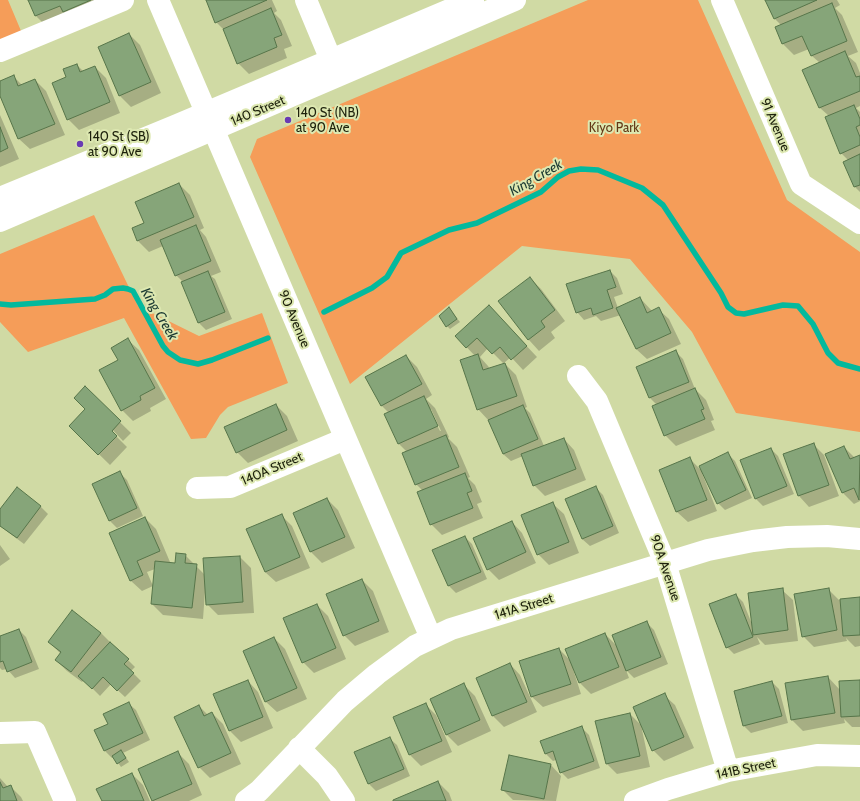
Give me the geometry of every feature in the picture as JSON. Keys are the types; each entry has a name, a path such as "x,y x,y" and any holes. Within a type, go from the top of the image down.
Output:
{"street":[{"path":"0,51 123,0"},
{"name":"90 Avenue","path":"158,0 431,638"},
{"path":"306,0 331,60"},
{"name":"140 Street","path":"0,221 210,122 331,60 473,0"},
{"name":"140 Street","path":"0,198 210,122 515,0"},
{"name":"91 Avenue","path":"722,0 801,184 860,223"},
{"name":"90A Avenue","path":"578,376 597,401 666,563 728,771"},
{"name":"140A Street","path":"197,488 230,487 345,439"},
{"name":"141A Street","path":"246,801 259,791 345,701 366,683 415,646 451,629 708,550 754,541 787,537 827,536 860,539"},
{"path":"0,733 35,732 65,801"},
{"path":"299,748 327,776 344,801"},
{"name":"141B Street","path":"634,801 728,771 816,755 860,756"}],"green space":[{"path":"0,0 8,0 24,38 0,47"},
{"name":"Kiyo Park","path":"588,0 698,0 787,200 860,252 860,432 736,413 692,332 630,259 522,246 350,384 250,157 257,139"},
{"path":"94,215 138,306 199,336 262,313 288,383 228,407 220,415 206,438 191,439 124,318 28,352 0,322 0,254"}],"building":[{"path":"28,0 91,0 63,12 60,6 35,16"},
{"path":"206,0 267,0 215,23"},
{"path":"765,0 817,0 774,19"},
{"path":"832,3 847,41 811,56 802,36 782,44 775,27"},
{"path":"271,8 282,35 274,38 277,47 237,64 223,29"},
{"path":"129,33 151,82 119,96 98,47"},
{"path":"845,51 856,77 860,76 860,91 819,108 802,70"},
{"path":"77,64 80,72 95,66 110,102 67,120 52,83 66,77 63,69"},
{"path":"14,75 18,86 35,79 55,124 18,139 0,96 0,81"},
{"path":"854,105 860,119 860,125 856,127 860,137 860,145 840,154 825,117"},
{"path":"0,127 8,148 0,152"},
{"path":"860,154 860,185 854,187 843,162"},
{"path":"179,183 194,217 137,241 132,228 144,223 135,202"},
{"path":"196,225 211,261 175,276 160,240"},
{"path":"610,270 616,287 607,290 613,308 593,315 591,308 576,313 566,284"},
{"path":"208,271 225,312 198,323 181,282"},
{"path":"530,277 555,310 541,321 545,327 528,340 498,301"},
{"path":"640,297 647,313 659,307 671,333 636,349 616,308"},
{"path":"489,305 527,346 511,360 500,347 492,354 477,338 466,348 455,336"},
{"path":"449,307 457,319 446,327 439,316"},
{"path":"128,338 155,388 140,396 141,400 121,411 99,370 118,360 111,348"},
{"path":"676,350 689,382 649,398 636,367"},
{"path":"478,354 483,370 505,363 517,396 477,410 460,360"},
{"path":"406,355 422,384 381,406 365,377"},
{"path":"85,386 121,421 112,431 117,436 98,455 69,426 85,409 74,398"},
{"path":"695,388 704,409 701,410 705,419 664,436 652,406"},
{"path":"424,396 438,426 398,444 384,414"},
{"path":"276,404 287,430 236,453 224,427"},
{"path":"523,405 538,439 503,454 488,420"},
{"path":"446,435 459,467 415,485 402,453"},
{"path":"564,438 576,469 533,486 521,454"},
{"path":"814,443 829,485 798,496 783,454"},
{"path":"844,446 850,459 860,455 859,500 854,488 842,493 825,454"},
{"path":"771,448 787,486 755,499 740,460"},
{"path":"728,452 746,490 717,504 699,466"},
{"path":"690,457 707,500 676,512 659,470"},
{"path":"120,471 137,508 109,521 92,484"},
{"path":"465,473 472,491 467,493 473,508 430,525 417,492"},
{"path":"596,486 613,526 582,539 565,499"},
{"path":"17,487 41,506 17,538 0,526 0,509"},
{"path":"327,498 345,537 310,552 293,513"},
{"path":"553,502 569,542 537,555 521,515"},
{"path":"282,514 300,557 265,572 246,529"},
{"path":"145,517 160,551 137,561 143,575 130,581 109,533"},
{"path":"512,521 526,552 487,570 473,538"},
{"path":"465,536 481,572 448,586 432,550"},
{"path":"176,553 186,554 185,563 197,564 192,608 151,604 155,561 175,563"},
{"path":"240,556 243,602 206,605 203,558"},
{"path":"362,579 379,621 343,636 326,594"},
{"path":"783,588 788,630 753,635 748,593"},
{"path":"829,588 837,630 802,637 794,594"},
{"path":"736,594 753,637 726,648 709,604"},
{"path":"860,597 860,635 843,636 840,599"},
{"path":"317,604 336,648 302,663 283,618"},
{"path":"72,610 101,633 71,672 55,660 61,652 48,642"},
{"path":"647,621 661,657 626,671 612,635"},
{"path":"19,629 32,662 7,672 3,661 0,662 0,636"},
{"path":"605,633 619,667 579,683 565,649"},
{"path":"274,637 297,688 265,702 243,651"},
{"path":"110,642 129,659 124,664 134,673 117,691 103,677 92,689 78,676"},
{"path":"559,648 571,684 531,697 519,661"},
{"path":"510,663 527,702 492,716 476,678"},
{"path":"828,676 835,713 791,720 785,683"},
{"path":"248,680 263,717 229,731 213,694"},
{"path":"860,680 860,716 841,717 839,681"},
{"path":"772,681 782,716 743,726 734,691"},
{"path":"464,683 480,720 446,735 430,699"},
{"path":"665,693 684,737 652,751 633,707"},
{"path":"129,702 143,733 104,751 94,730 108,724 103,714"},
{"path":"426,703 442,741 409,755 393,717"},
{"path":"199,705 204,716 212,712 231,753 198,768 174,717"},
{"path":"630,713 640,756 606,764 595,721"},
{"path":"582,726 594,761 560,773 553,751 545,754 540,741"},
{"path":"390,737 404,769 368,784 354,752"},
{"path":"121,750 126,758 117,764 112,756"},
{"path":"178,751 192,784 152,801 138,769"},
{"path":"509,755 551,764 544,799 501,790"},
{"path":"132,773 144,801 102,801 96,789"},
{"path":"438,781 446,801 393,801 393,800"},
{"path":"0,782 3,788 11,785 17,801 0,801"}],"waterway":[{"name":"King Creek","path":"324,312 372,288 387,277 401,253 449,230 477,223 541,192 558,177 569,171 581,169 598,170 642,188 663,205 721,293 728,307 736,313 744,314 783,305 798,306 813,324 828,353 838,363 860,369"},
{"name":"King Creek","path":"0,304 11,305 95,299 105,295 113,289 128,289 133,291 163,346 168,352 180,360 198,364 268,338"}],"place":[{"name":"140 St (NB) at 90 Ave","path":"288,120"},
{"name":"140 St (SB) at 90 Ave","path":"80,144"}]}
